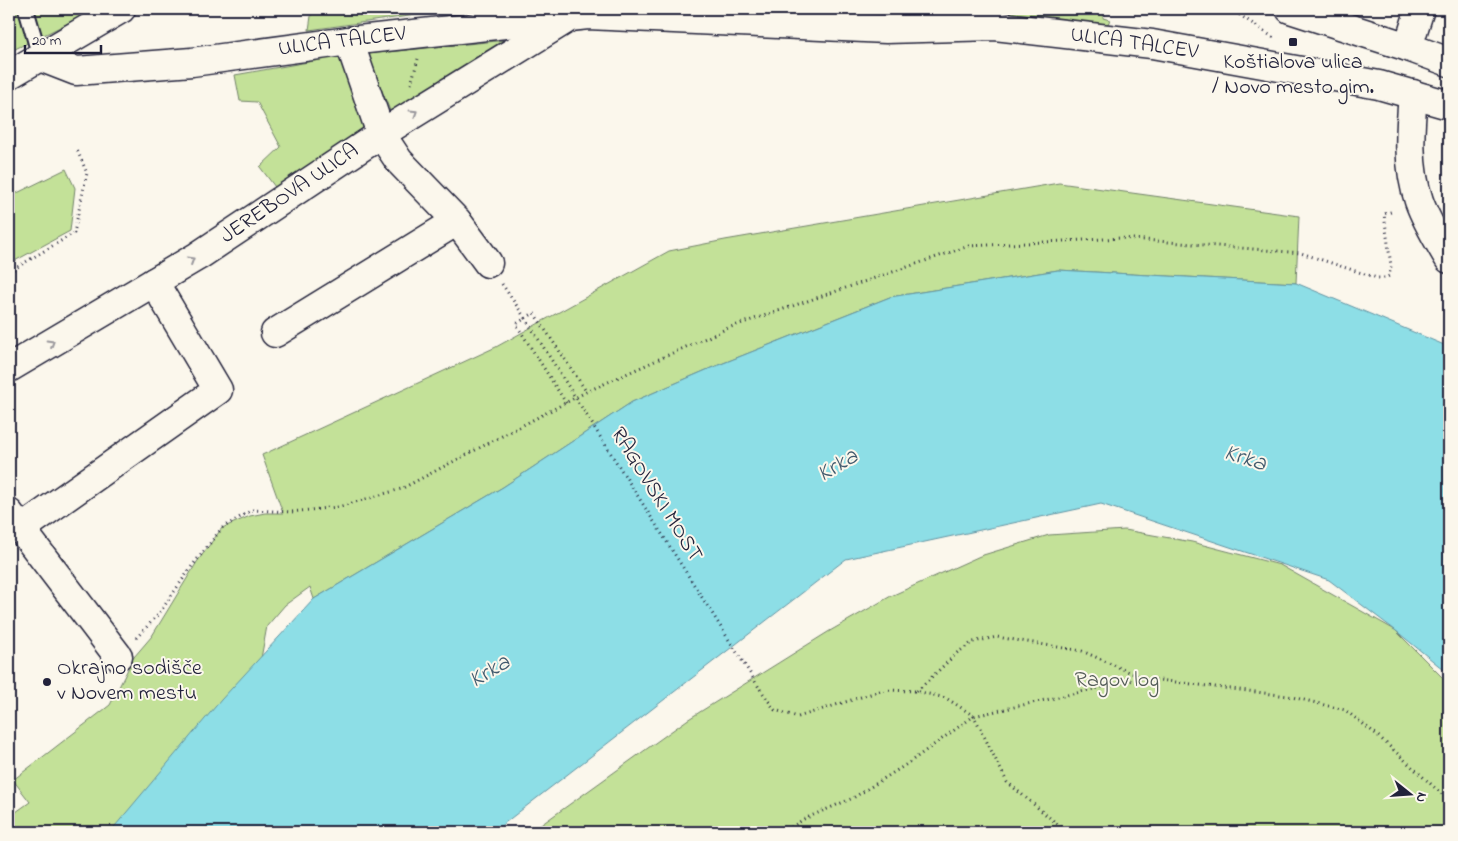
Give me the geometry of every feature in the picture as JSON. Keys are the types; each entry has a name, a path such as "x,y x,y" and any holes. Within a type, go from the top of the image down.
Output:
{"street":[{"path":"9,75 121,9"},
{"path":"1290,9 1449,62"},
{"path":"1408,47 1420,9"},
{"name":"ULICA TALCEV","path":"40,57 76,71 192,62 349,41 588,15 886,29 995,26 1152,44 1379,85 1449,105"},
{"name":"JEREBOVA ULICA","path":"9,368 198,256 381,134 569,17"},
{"path":"349,41 381,134 400,161 457,221 488,263"},
{"path":"1413,94 1409,138 1413,178 1419,201 1449,259"},
{"path":"275,333 457,221"},
{"path":"118,656 15,521 218,390 154,282"}],"lane":[{"path":"26,9 40,57"}],"path":[{"path":"410,88 420,53"},
{"path":"9,272 74,233 87,173 77,150"},
{"path":"118,656 158,615 192,566 222,528 252,510 291,512 338,507 401,490 586,392 728,328 969,246 1121,238 1301,254 1377,278 1385,278 1389,276 1391,266 1384,214 1419,201"},
{"name":"RAGOVSKI MOST","path":"488,263 775,710 798,717 882,690 916,691 946,698 974,716"},
{"path":"566,403 516,324 534,313 586,392"},
{"path":"916,691 957,653 973,642 997,637 1082,651 1143,678 1288,696 1345,710 1376,734 1444,796 1449,803"},
{"path":"784,832 804,819 853,798 907,764 974,716 1143,678"},
{"path":"974,716 1008,782 1062,828 1070,832"}],"green space":[{"path":"9,9 97,9 9,52"},
{"path":"312,9 425,9 423,14 309,30"},
{"path":"819,9 1105,9 1103,18 1110,20 1105,29 1026,18"},
{"path":"517,39 391,113 367,54"},
{"path":"342,56 366,127 275,187 260,167 281,147 257,102 240,101 235,75"},
{"path":"66,169 75,188 70,231 9,264 9,197"},
{"path":"1059,183 1299,216 1296,283 1058,270 890,297 711,368 632,402 503,487 314,599 310,587 285,605 267,626 260,664 117,832 9,832 9,817 30,802 13,780 110,705 134,657 152,636 197,562 222,528 250,516 265,513 283,513 262,455 496,347 669,251"},
{"name":"Ragov log","path":"1125,530 1192,542 1280,565 1395,630 1449,684 1449,832 531,832 687,720 828,632 891,596 980,556 1049,535"}],"water":[{"name":"Krka","path":"1058,270 1296,283 1449,347 1449,674 1329,580 1101,504 846,559 493,832 110,832 221,700 314,599 503,487 632,402 711,368 890,297"}],"place":[{"name":"Koštialova ulica / Novo mesto gim.","path":"1293,42"},
{"name":"Okrajno sodišče v Novem mestu","path":"47,682"}]}
